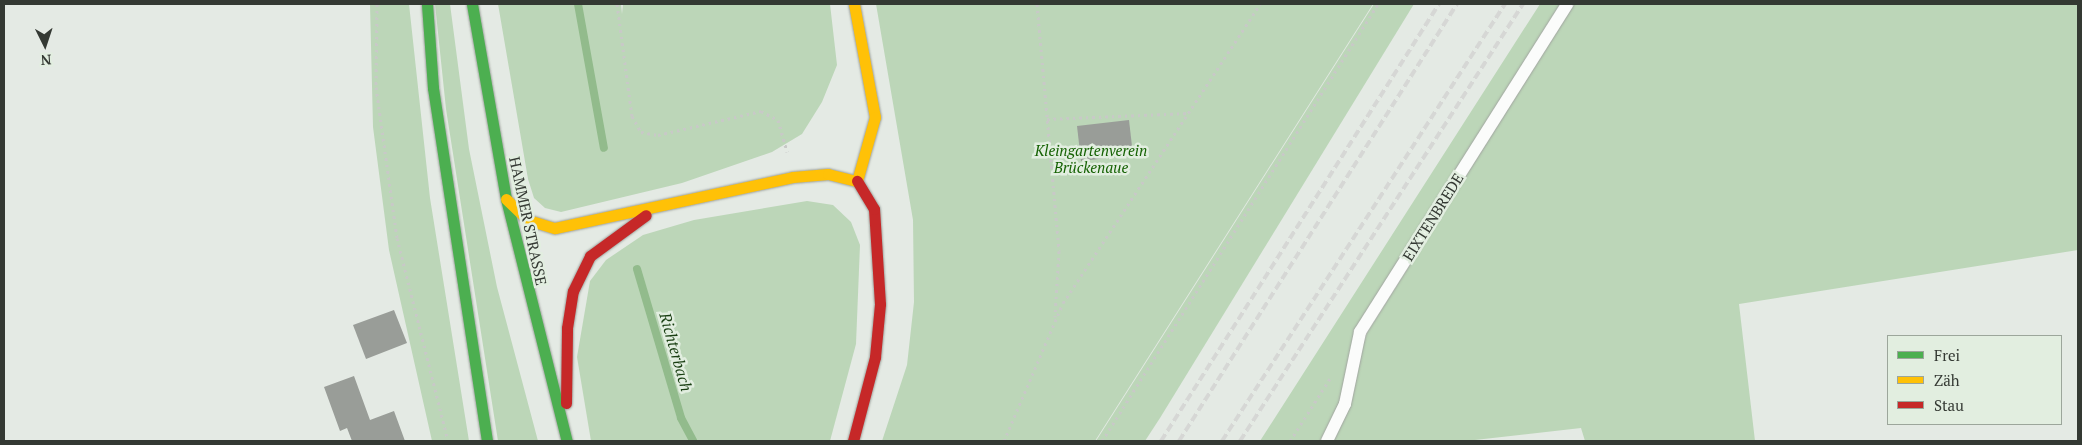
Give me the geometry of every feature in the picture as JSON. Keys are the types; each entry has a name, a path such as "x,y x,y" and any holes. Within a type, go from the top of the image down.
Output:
{"main road":[{"path":"427,4 433,88 487,441"},
{"name":"HAMMER STRASSE","path":"472,4 506,199 566,439"},
{"path":"854,4 874,117 857,181"},
{"path":"506,199 528,220 555,228 653,210 794,177 828,174 857,181 874,209 880,304 875,357 853,441"},
{"path":"566,439 567,328 573,291 590,256 653,210"}],"lane":[{"name":"EIXTENBREDE","path":"1327,441 1345,404 1360,332 1567,4"}],"path":[{"path":"377,4 376,87 397,238 448,441"},
{"path":"617,4 632,116 641,132 658,135 761,112 778,120 794,177"},
{"path":"1037,4 1059,251 1055,321"},
{"path":"1004,441 1055,321 1260,4"},
{"path":"1102,441 1378,4"},
{"path":"1047,119 1190,113"},
{"path":"1290,441 1334,372 1355,355"}],"green space":[{"path":"370,4 409,4 430,198 469,441 432,441 389,250 373,127"},
{"path":"435,4 450,4 469,149 497,287 538,441 498,441 446,109"},
{"path":"498,4 621,4 622,14 623,4 830,4 837,65 822,102 802,134 772,152 682,183 561,212 545,208 534,198 528,179"},
{"name":"Kleingartenverein Brückenaue","path":"876,4 1373,4 1095,441 882,441 907,365 914,302 913,220"},
{"path":"1374,4 1414,4 1160,418 1145,441 1096,441"},
{"path":"1540,4 1560,4 1356,331 1340,401 1320,441 1260,441"},
{"path":"1574,4 2078,4 2078,250 1739,304 1755,441 1585,441 1581,428 1466,441 1331,441 1367,333"},
{"path":"807,201 833,205 851,222 860,245 856,344 830,441 591,441 577,357 590,281 606,260 643,235 694,220"}],"building":[{"path":"1129,120 1133,155 1081,161 1077,126"},
{"path":"394,310 407,343 366,359 353,325"},
{"path":"354,376 370,420 394,411 405,441 352,441 347,428 340,431 324,387"}],"waterway":[{"name":"Richterbach","path":"578,4 604,148"},
{"name":"Richterbach","path":"637,269 681,418 693,441"}],"railway":[{"path":"1161,441 1439,4"},
{"path":"1179,441 1457,4"},
{"path":"1222,441 1505,4"},
{"path":"1240,441 1523,4"}],"traffic: fast":[{"path":"427,4 433,88 487,441"},
{"path":"472,4 506,199 567,441"}],"traffic: slow":[{"path":"854,4 875,117 857,181"},
{"path":"506,199 528,220 555,228 793,177 828,174 857,181"}],"traffic: jam":[{"path":"853,441 875,357 880,304 874,209 857,181"},
{"path":"566,403 567,328 573,291 590,256 646,215"}]}
